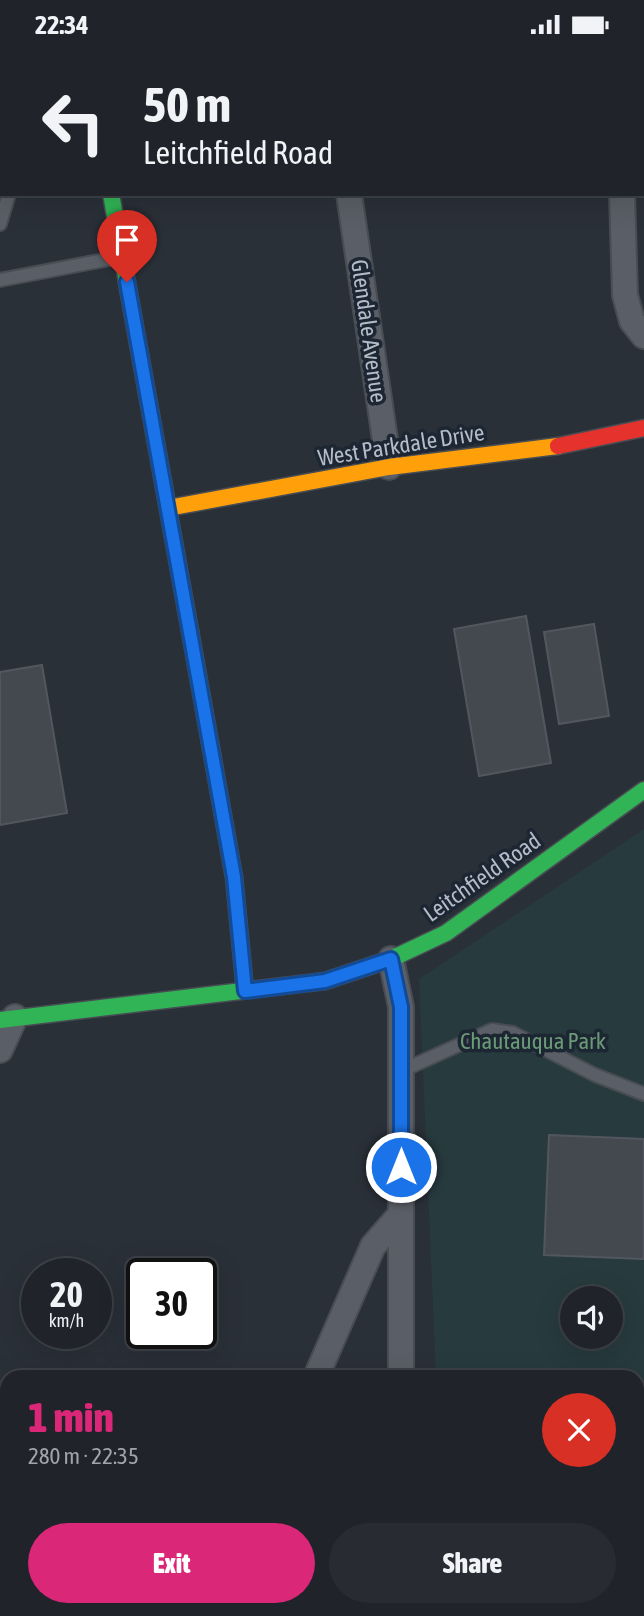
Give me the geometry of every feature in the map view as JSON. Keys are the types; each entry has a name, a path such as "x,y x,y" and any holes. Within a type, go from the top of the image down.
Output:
{"street":[{"path":"111,196 234,877 245,991"},
{"name":"Glendale Avenue","path":"349,196 389,467"},
{"path":"622,196 625,295 632,321 644,336"},
{"name":"West Parkdale Drive","path":"168,508 389,467 579,443 642,429"},
{"name":"Leitchfield Road","path":"7,1018 325,981 391,959 446,933 644,790"},
{"path":"391,959 401,1007 401,1370"},
{"path":"0,1050 7,1018"},
{"path":"319,1370 373,1246 400,1215"}],"lane":[{"path":"0,223 8,196"},
{"path":"0,280 122,257"},
{"path":"401,1071 492,1030 513,1033 595,1075 644,1094"}],"green space":[{"name":"Chautauqua Park","path":"644,829 644,1370 436,1370 419,979"}],"building":[{"path":"526,616 551,763 479,776 454,629"},
{"path":"594,624 609,716 559,724 544,632"},
{"path":"42,665 67,813 0,825 0,672"},
{"path":"549,1135 644,1139 644,1259 544,1255"}],"traffic: fast":[{"path":"111,196 190,631"},
{"path":"0,1020 325,981 391,959 446,933 644,790"}],"traffic: slow":[{"path":"168,508 389,467 558,446"},
{"path":"190,631 234,877 245,990"}],"traffic: jam":[{"path":"558,446 644,428"}],"route":[{"path":"127,282 234,877 245,991 325,981 391,959 401,1007 401,1167"}]}
